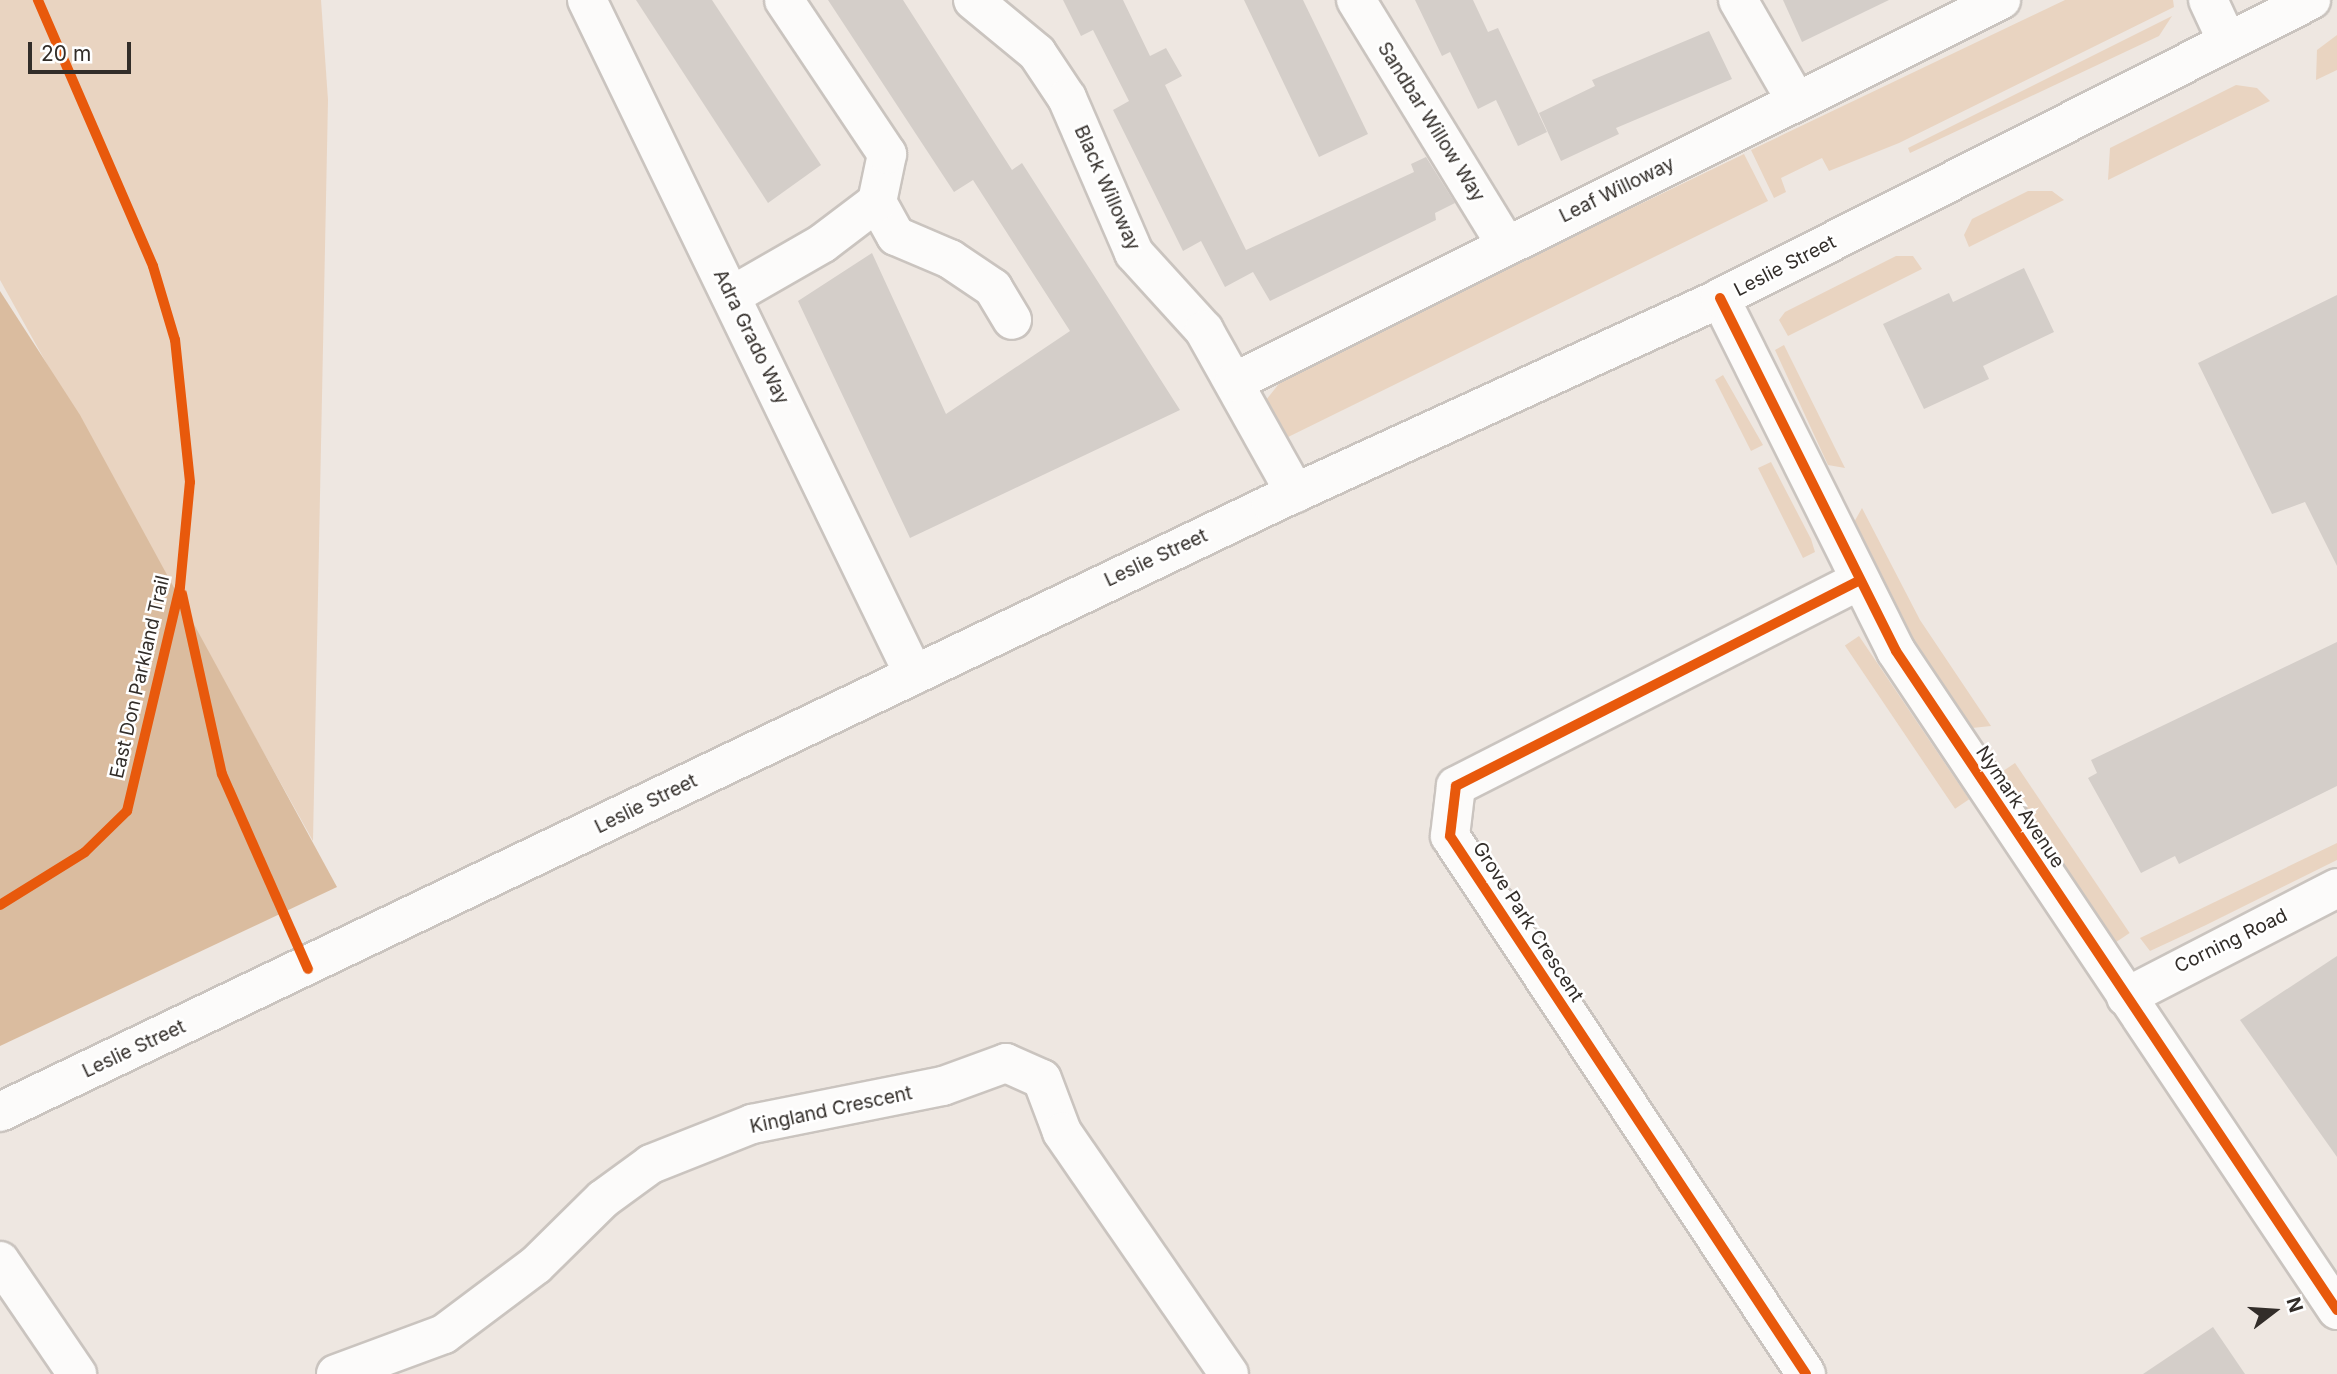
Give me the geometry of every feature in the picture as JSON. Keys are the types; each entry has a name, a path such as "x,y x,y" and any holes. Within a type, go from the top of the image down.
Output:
{"street":[{"name":"Adra Grado Way","path":"587,0 914,675"},
{"path":"784,0 887,154 877,202 896,236 950,259 993,288 1012,320"},
{"name":"Black Willoway","path":"973,0 1042,61 1067,98 1134,253 1203,330 1295,493"},
{"name":"Sandbar Willow Way","path":"1356,0 1506,245"},
{"path":"1738,0 1796,102"},
{"name":"Leaf Willoway","path":"1234,382 2001,0"},
{"path":"2208,0 2227,41"},
{"name":"Leslie Street","path":"0,1112 1295,493 1720,298 2311,0"},
{"path":"731,296 823,243 877,202"},
{"name":"Nymark Avenue","path":"1720,298 1856,583 2126,997 2337,1310"},
{"name":"Grove Park Crescent","path":"1806,1374 1450,836 1456,786 1856,583"},
{"name":"Corning Road","path":"2126,997 2337,888"},
{"name":"Kingland Crescent","path":"336,1374 444,1334 536,1265 603,1199 651,1164 752,1125 943,1086 1006,1063 1042,1079 1062,1132 1229,1374"},
{"path":"0,1261 77,1374"}],"shaded area":[{"path":"0,0 321,0 328,100 313,841 0,280"},
{"path":"2065,0 2173,0 2174,7 1899,143 1829,171 1822,158 1781,178 1786,192 1774,198 1751,150"},
{"path":"2172,16 2159,36 1910,153 1908,148"},
{"path":"2337,35 2337,70 2316,80 2317,50"},
{"path":"2236,85 2257,88 2270,101 2108,180 2110,148"},
{"path":"1744,154 1768,201 1282,440 1266,400 1286,375"},
{"path":"2028,191 2052,191 2064,200 1969,247 1964,235 1972,219"},
{"path":"1896,256 1913,256 1922,269 1788,336 1779,320 1785,312"},
{"path":"0,291 80,415 337,887 0,1046"},
{"path":"1784,345 1845,468 1828,465 1775,350"},
{"path":"1723,375 1763,445 1751,451 1715,380"},
{"path":"1771,462 1811,539 1815,552 1803,558 1758,468"},
{"path":"1862,508 1920,620 1991,726 1972,728 1893,608 1853,524"},
{"path":"1859,636 1969,799 1955,809 1845,646"},
{"path":"2015,763 2130,933 2111,945 1997,775"},
{"path":"2337,843 2337,860 2206,925 2150,951 2140,938"}],"building":[{"path":"636,0 712,0 821,165 768,203"},
{"path":"828,0 903,0 1012,170 1022,163 1180,410 910,538 798,301 872,253 946,414 1070,331 973,180 954,192"},
{"path":"1063,0 1123,0 1150,56 1166,48 1182,76 1165,85 1246,250 1414,172 1411,164 1426,157 1455,203 1435,213 1436,220 1270,301 1253,272 1225,287 1201,241 1183,251 1113,110 1129,101 1093,30 1081,36"},
{"path":"1244,0 1303,0 1368,134 1319,157"},
{"path":"1415,0 1473,0 1488,32 1498,28 1547,132 1518,146 1496,100 1478,109 1450,52 1442,56"},
{"path":"1783,0 1889,0 1802,42"},
{"path":"1709,31 1732,79 1616,128 1619,134 1561,161 1539,113 1595,86 1592,80"},
{"path":"2024,268 2054,332 1983,366 1989,379 1924,409 1883,324 1949,293 1953,302"},
{"path":"2337,295 2337,566 2305,502 2272,514 2198,363"},
{"path":"2337,642 2337,786 2179,864 2175,856 2141,873 2088,778 2097,773 2091,760"},
{"path":"2337,956 2337,1157 2240,1020"},
{"path":"2213,1327 2245,1374 2143,1374"}],"cycle path":[{"name":"East Don Parkland Trail","path":"0,905 85,852 127,811 180,587 190,482 175,340 153,266 38,0"},
{"path":"1720,298 1896,651 2337,1310"},
{"path":"1806,1374 1450,836 1456,786 1856,582"},
{"name":"East Don Parkland Trail","path":"182,594 222,774 308,969"}]}
